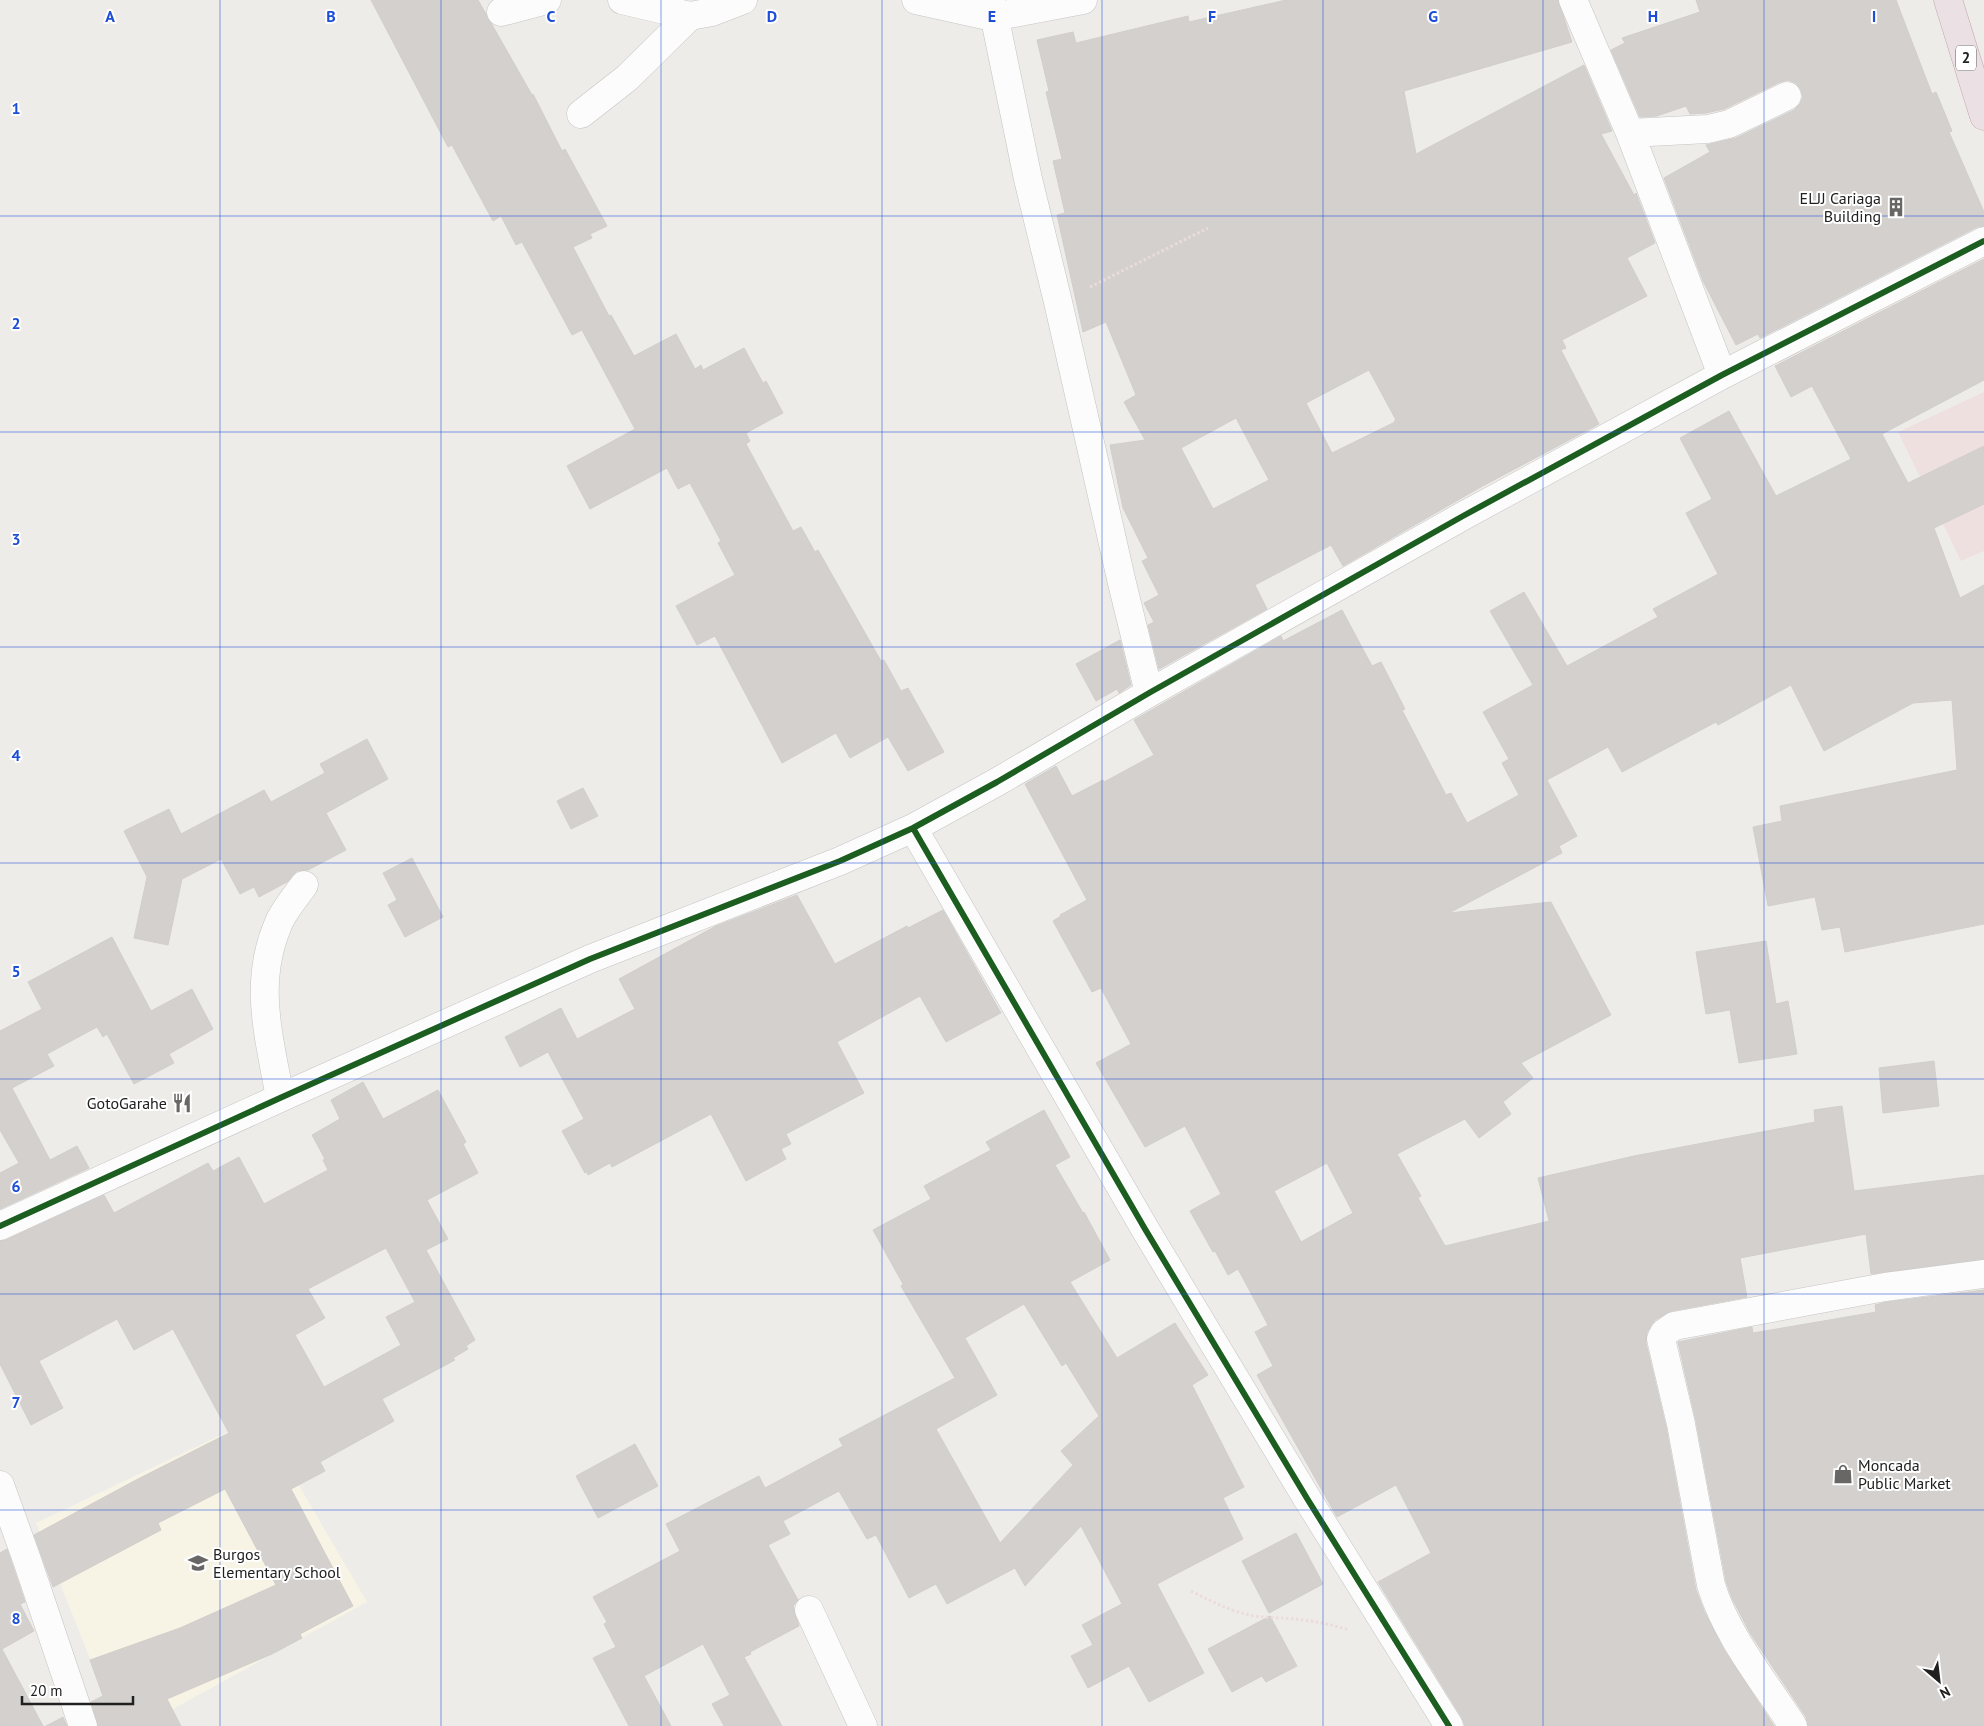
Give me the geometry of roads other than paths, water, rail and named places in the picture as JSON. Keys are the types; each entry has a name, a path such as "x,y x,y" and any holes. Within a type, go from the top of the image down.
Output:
{"highway":[{"name":"2","path":"1948,0 1984,116"}],"street":[{"path":"501,12 547,0"},
{"path":"622,0 690,16 712,12 743,0"},
{"path":"916,0 992,9 1083,0"},
{"path":"1573,0 1630,132 1722,375"},
{"path":"992,9 1028,179 1149,693"},
{"path":"581,114 627,78 690,16"},
{"path":"1630,132 1708,129 1722,126 1787,96"},
{"path":"0,1226 590,959 816,871 913,828 1463,516 1722,375 1984,242"},
{"path":"913,828 1145,1229 1308,1500 1449,1726"},
{"path":"280,1098 265,1014 263,984 269,947 281,918 304,885"},
{"path":"1794,1726 1718,1609 1711,1585 1681,1424 1661,1339 1664,1333 1674,1326 1885,1287 1984,1274"},
{"path":"0,1485 28,1560 83,1726"},
{"path":"808,1610 863,1726"}],"place":[{"name":"ELJJ Cariaga Building","path":"1896,207"},
{"name":"GotoGarahe","path":"182,1103"},
{"name":"Moncada Public Market","path":"1843,1474"},
{"name":"Burgos Elementary School","path":"198,1563"}]}
